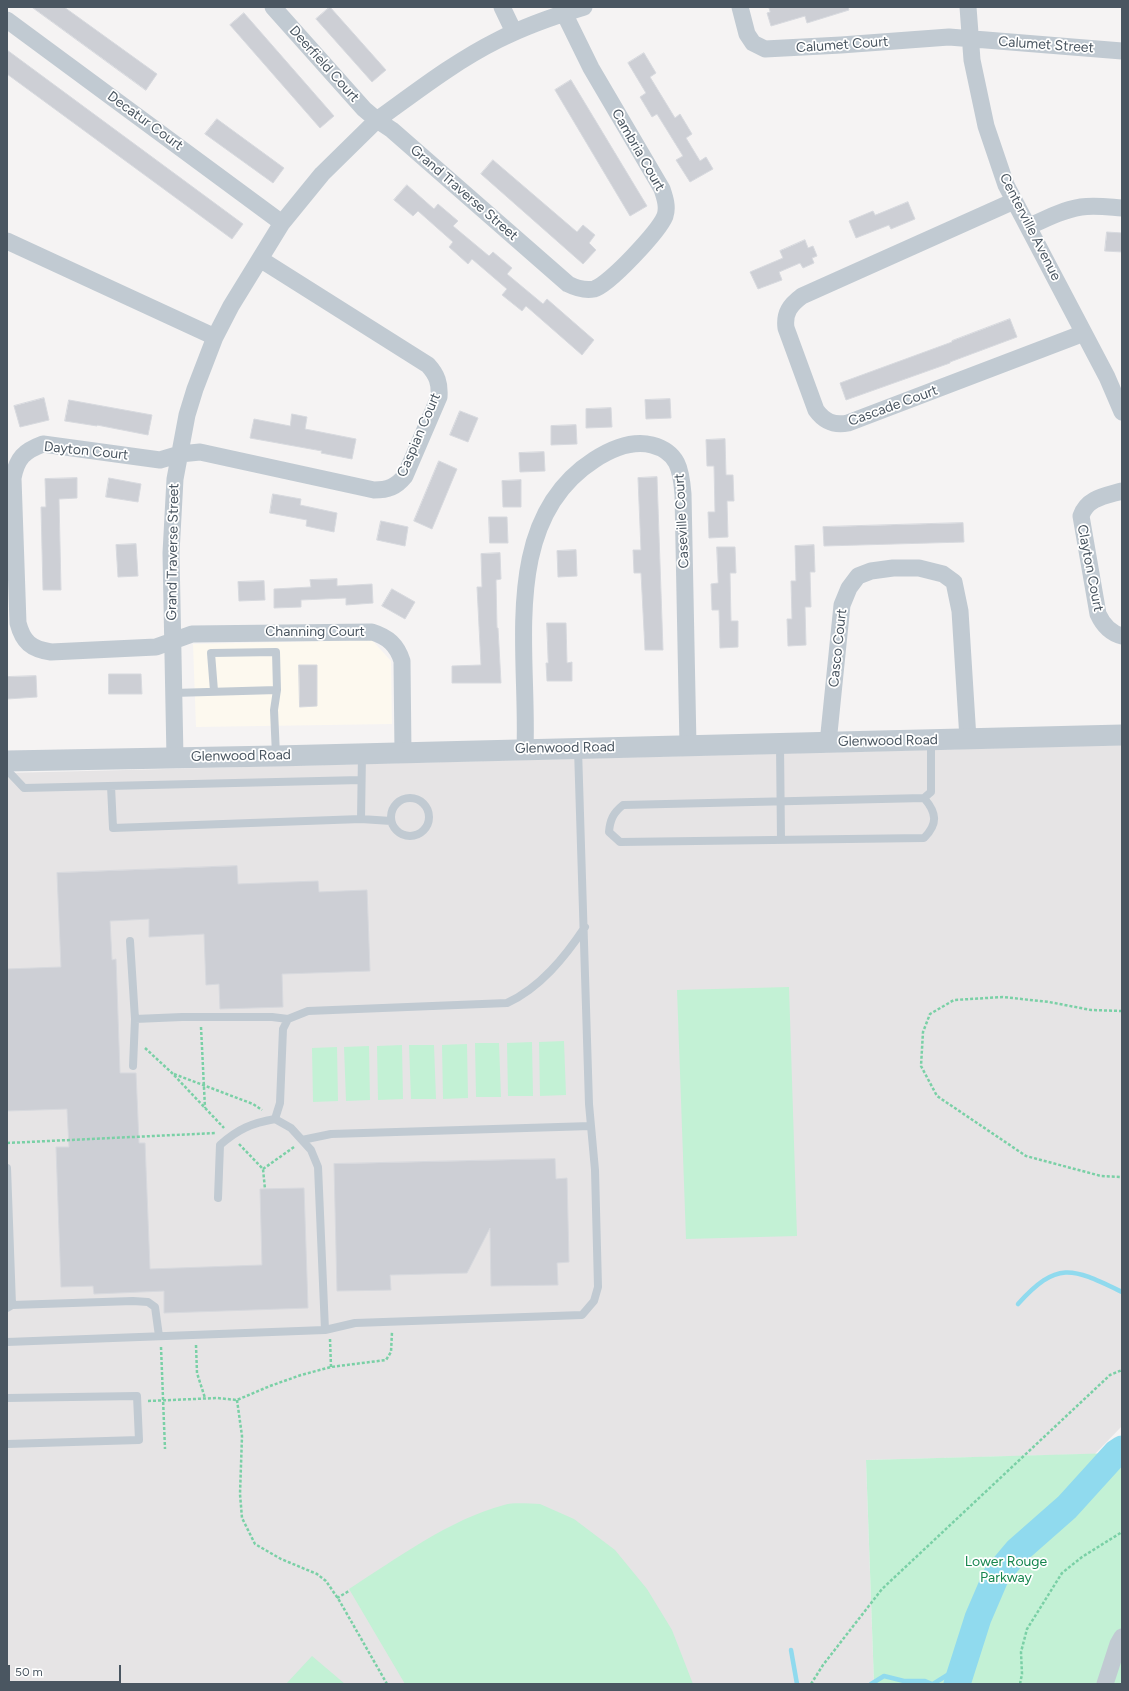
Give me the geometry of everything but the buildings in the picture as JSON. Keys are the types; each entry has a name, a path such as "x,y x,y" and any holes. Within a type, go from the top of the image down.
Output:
{"street":[{"name":"Deerfield Court","path":"273,7 364,109 377,120"},
{"path":"502,7 514,32"},
{"name":"Grand Traverse Street","path":"175,758 171,553 175,479 187,415 195,389 215,338 231,306 282,223 322,174 377,120 429,82 464,59 514,32 584,7"},
{"name":"Calumet Court","path":"740,7 747,34 753,43 765,49 949,37 970,38"},
{"name":"Centerville Avenue","path":"968,7 972,60 986,126 1006,186 1084,333 1118,392 1122,412"},
{"name":"Cambria Court","path":"550,268 568,284 577,289 594,289 602,286 660,227 665,215 667,202 662,189 591,68 564,13"},
{"name":"Decatur Court","path":"7,20 282,223"},
{"name":"Calumet Street","path":"970,38 987,41 1122,51"},
{"name":"Grand Traverse Street","path":"377,120 392,130 550,268"},
{"name":"Cascade Court","path":"1014,201 802,296 793,302 786,314 786,328 816,410 822,418 830,423 840,425 848,423 1084,333"},
{"path":"1028,227 1075,208 1096,206 1122,208"},
{"path":"7,241 215,338"},
{"name":"Caspian Court","path":"180,454 200,452 374,490 386,490 397,485 405,476 439,397 439,381 435,373 428,365 260,259"},
{"name":"Dayton Court","path":"172,642 156,647 51,652 38,650 27,642 21,634 18,623 13,478 15,466 22,456 32,448 43,444 160,460 180,454"},
{"name":"Caseville Court","path":"524,749 526,718 524,599 531,554 543,518 563,486 579,470 606,452 635,444 648,444 666,451 672,456 680,469 683,494 688,746"},
{"name":"Clayton Court","path":"1122,491 1092,500 1086,505 1081,516 1098,614 1106,627 1113,633 1122,636"},
{"name":"Casco Court","path":"828,743 842,605 849,588 858,576 871,571 893,568 919,568 943,574 954,582 960,612 968,739"},
{"name":"Channing Court","path":"172,642 192,634 357,631 372,632 383,636 396,647 402,661 403,753"},
{"name":"Glenwood Road","path":"7,761 362,754 1122,735"},
{"path":"1105,1684 1108,1671 1122,1637"}],"lane":[{"path":"214,691 211,653 276,652 277,690 274,710 276,756"},
{"path":"173,693 277,690"},
{"path":"924,798 931,806 934,816 932,829 924,838 620,842 609,832 610,821 616,810 623,805 924,798 931,792 931,740"},
{"path":"780,744 781,840"},
{"path":"7,1342 327,1329 355,1323 582,1314 594,1301 598,1287 578,748"},
{"path":"361,819 362,754"},
{"path":"7,770 24,788 361,780"},
{"path":"111,786 113,828 361,819 391,822"},
{"path":"407,798 419,800 424,803 429,814 427,827 417,835 410,837 398,833 391,822 393,809 396,804 407,798"},
{"path":"135,1019 182,1017 272,1017 288,1019 308,1010 507,1003 523,996 551,970 571,948 585,927"},
{"path":"130,941 135,1019 133,1066"},
{"path":"275,1119 280,1102 283,1029 288,1019"},
{"path":"218,1198 220,1145 231,1136 256,1122 275,1119 291,1128 311,1150 318,1167 327,1329"},
{"path":"302,1140 331,1134 591,1126"},
{"path":"7,1168 9,1306 133,1301 148,1302 155,1308 160,1336"},
{"path":"7,1398 137,1396 139,1440 7,1444"}],"path":[{"path":"1122,1011 1091,1010 1049,1002 1003,997 954,1000 930,1014 923,1032 921,1066 937,1096 1026,1156 1101,1176 1122,1177"},
{"path":"201,1017 205,1108"},
{"path":"134,1038 172,1073 263,1169 264,1189"},
{"path":"172,1073 253,1104 275,1119"},
{"path":"7,1144 219,1133 231,1136"},
{"path":"263,1169 302,1140"},
{"path":"137,1402 205,1398 237,1400 301,1375 331,1367 386,1360 391,1352 392,1321"},
{"path":"327,1329 331,1367"},
{"path":"198,1335 196,1352 197,1373 205,1398"},
{"path":"160,1336 165,1449"},
{"path":"811,1684 823,1665 882,1589 1110,1375 1122,1370"},
{"path":"237,1400 242,1436 240,1494 242,1518 255,1544 281,1559 317,1574 326,1582 337,1598 386,1684"},
{"path":"1020,1684 1022,1674 1021,1652 1027,1629 1062,1573 1082,1557 1122,1532"},
{"path":"337,1598 349,1591"}],"shaded area":[{"path":"372,640 391,661 392,724 196,727 193,644"},
{"path":"1122,745 1122,1426 1095,1454 866,1460 874,1684 7,1684 7,773"}],"green space":[{"path":"789,987 797,1236 686,1239 677,990"},
{"path":"564,1041 566,1095 540,1096 539,1042"},
{"path":"532,1042 533,1096 508,1096 507,1043"},
{"path":"475,1043 499,1043 501,1097 476,1097"},
{"path":"467,1044 468,1098 443,1099 442,1045"},
{"path":"402,1045 403,1099 378,1100 377,1046"},
{"path":"409,1045 434,1045 436,1099 411,1099"},
{"path":"369,1046 370,1100 346,1101 344,1047"},
{"path":"337,1047 338,1101 313,1102 312,1048"},
{"name":"Lower Rouge Parkway","path":"1122,1449 1122,1684 874,1684 866,1460 1116,1453"},
{"path":"508,1504 540,1504 574,1519 615,1550 647,1589 672,1630 693,1684 405,1684 349,1589 424,1541 484,1511"},
{"path":"312,1656 345,1684 286,1684"}],"waterway":[{"path":"1018,1304 1044,1280 1066,1272 1090,1278 1122,1292"},
{"path":"957,1684 978,1618 996,1576 1017,1551 1067,1507 1116,1453 1122,1449"},
{"path":"791,1650 797,1684"},
{"path":"933,1684 949,1674 963,1670"},
{"path":"871,1684 884,1676 904,1681 925,1681 932,1684"}]}
